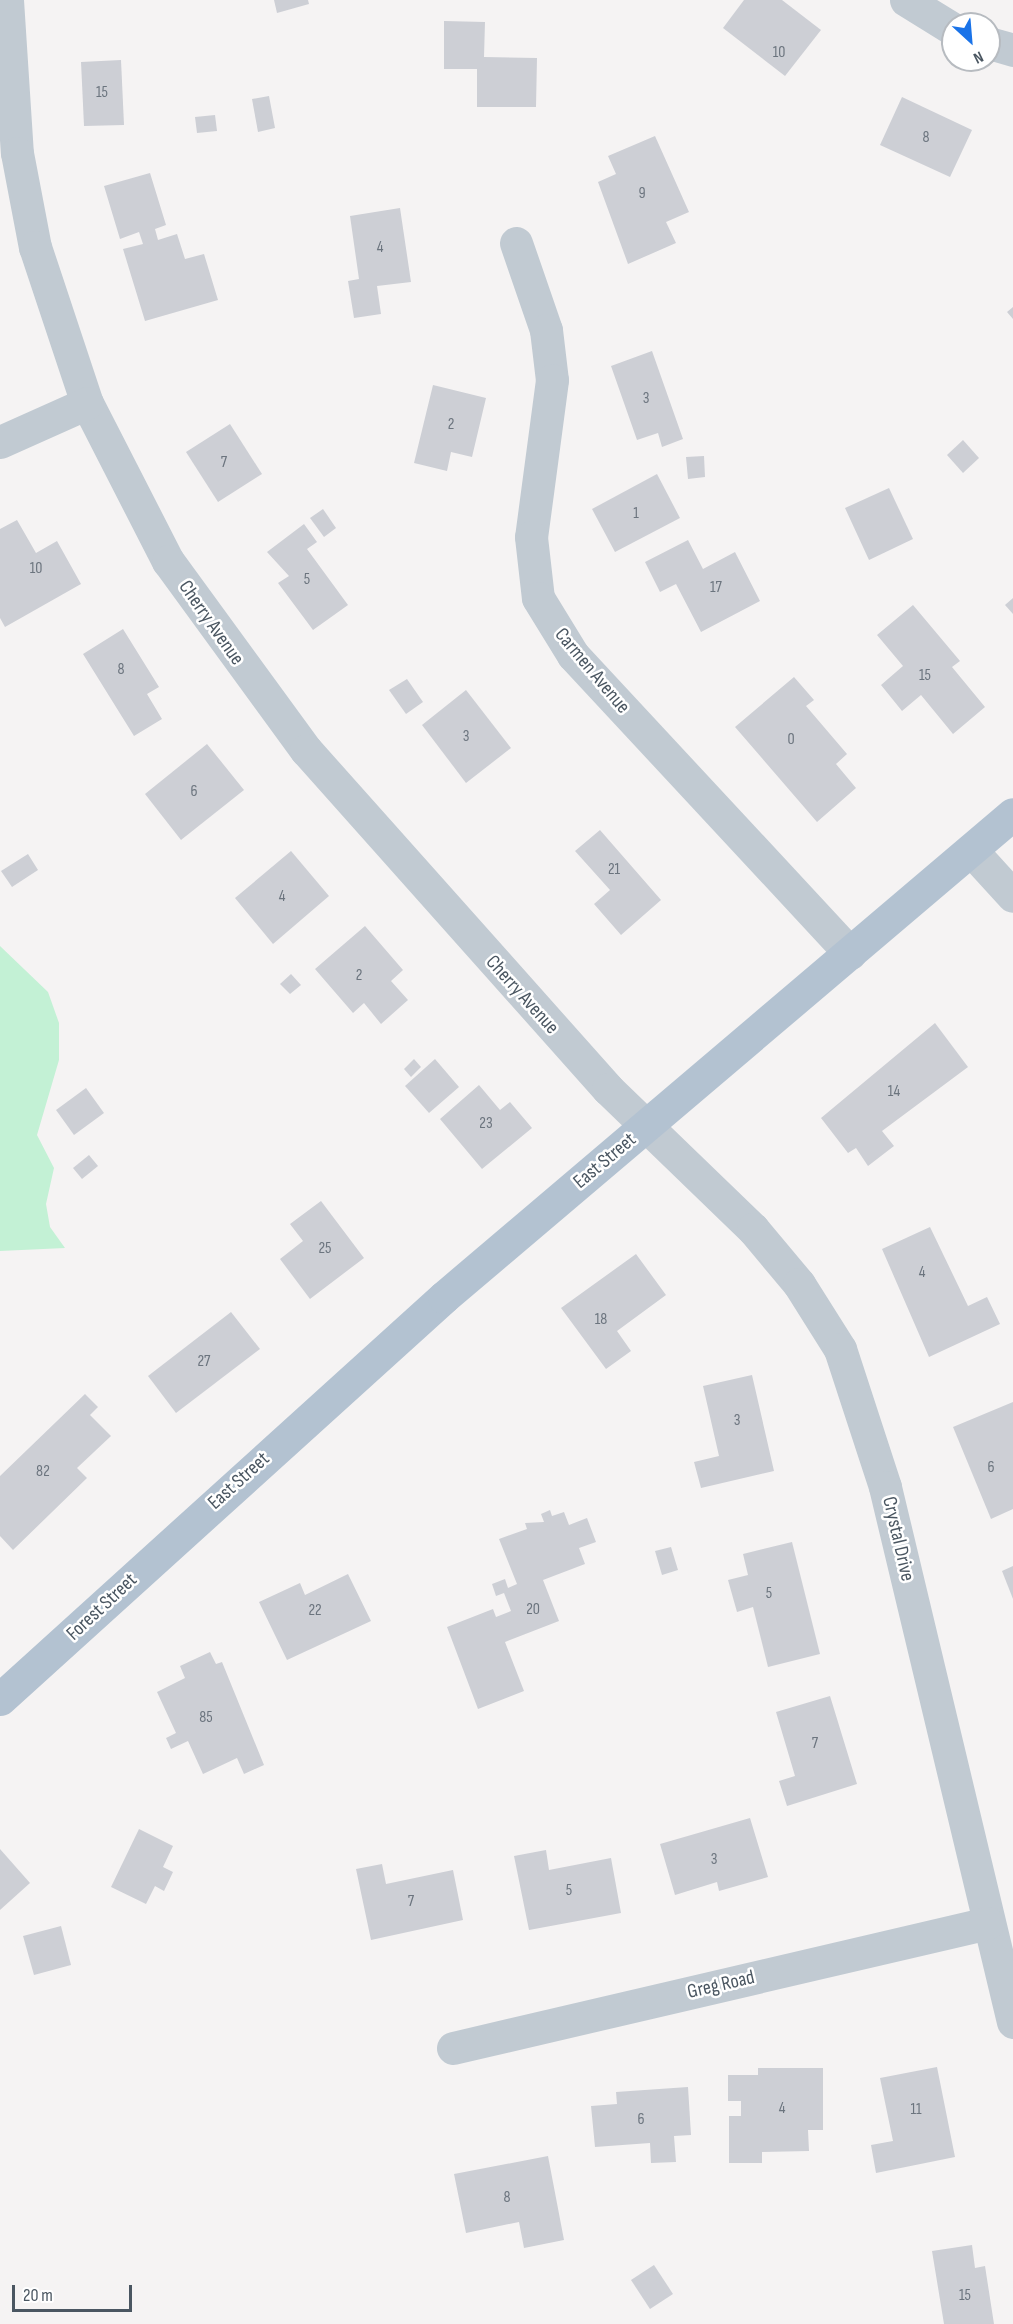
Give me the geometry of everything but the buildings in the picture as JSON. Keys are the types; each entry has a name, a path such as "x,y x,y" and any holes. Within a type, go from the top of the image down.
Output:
{"main road":[{"name":"East Street","path":"202,1514 649,1123 1013,814"},
{"name":"Forest Street","path":"0,1699 202,1514"}],"street":[{"name":"Cherry Avenue","path":"7,0 10,88 25,200 56,314 87,403 168,561 254,684 486,955 609,1089 649,1123"},
{"path":"906,0 941,22"},
{"name":"Carmen Avenue","path":"516,243 546,330 552,380 531,537 538,598 573,655 850,953"},
{"path":"0,442 87,403"},
{"path":"971,850 1013,896"},
{"name":"Crystal Drive","path":"649,1123 800,1284 848,1366 885,1487 1013,2022"},
{"name":"Greg Road","path":"453,2048 988,1923"}],"green space":[{"path":"0,946 48,992 59,1023 59,1060 37,1135 54,1168 46,1204 50,1227 65,1248 0,1251"}]}
